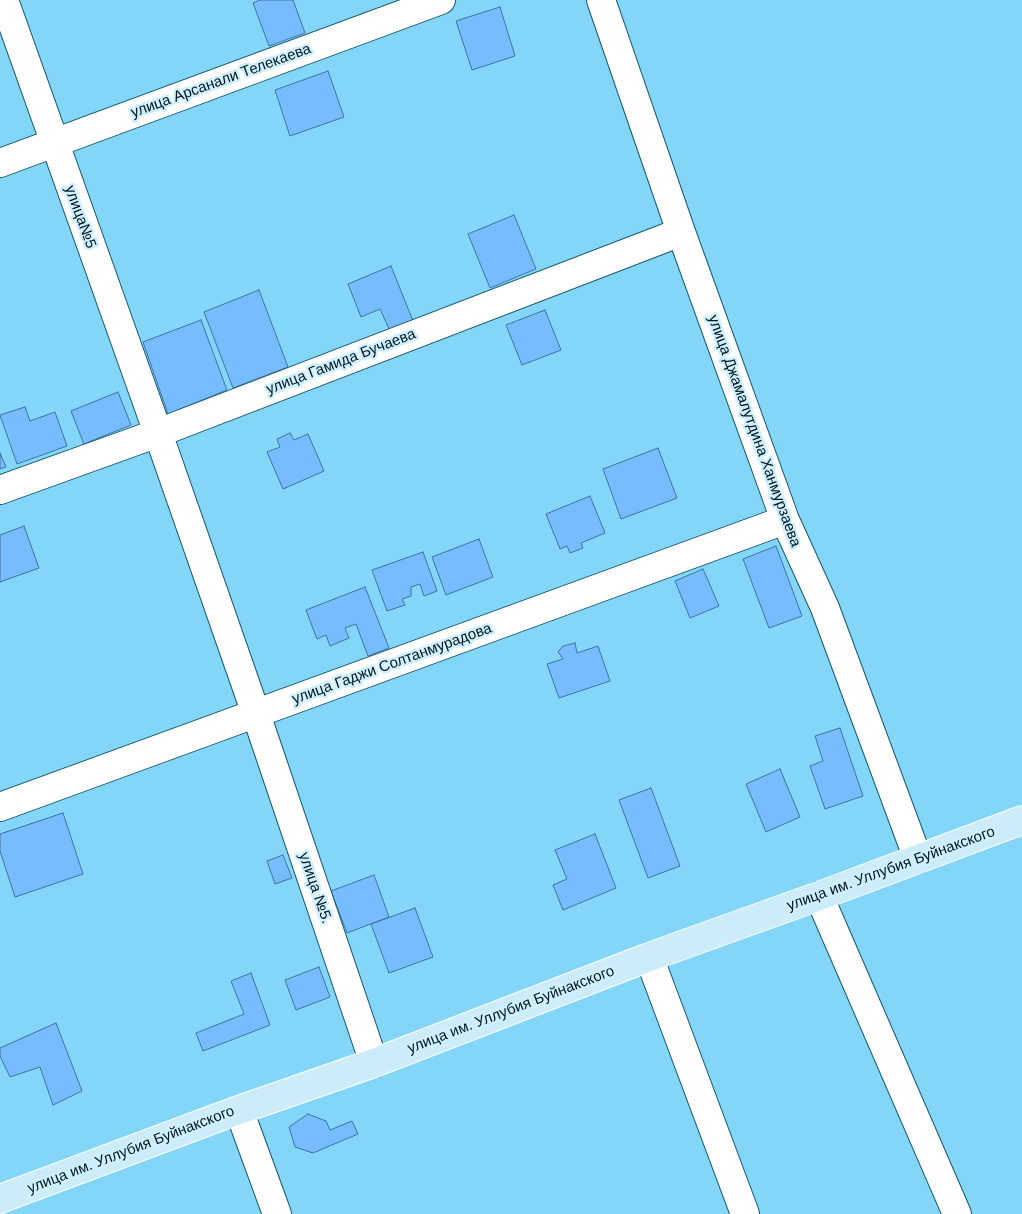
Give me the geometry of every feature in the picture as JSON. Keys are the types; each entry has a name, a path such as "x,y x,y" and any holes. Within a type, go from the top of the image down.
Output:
{"main road":[{"name":"улица им. Уллубия Буйнакского","path":"0,1199 239,1110 374,1063 649,957 1022,820"}],"street":[{"name":"улица№5","path":"4,0 256,714"},
{"name":"улица Арсанали Телекаева","path":"0,163 442,0"},
{"name":"улица Джамалутдина Ханмурзаева","path":"601,0 681,232 785,520 825,608 918,859"},
{"name":"улица Гамида Бучаева","path":"0,490 158,433 681,232"},
{"name":"улица Гаджи Солтанмурадова","path":"0,807 785,520"},
{"name":"улица №5.","path":"256,714 374,1063"},
{"path":"819,896 957,1214"},
{"path":"649,957 745,1214"},
{"path":"239,1110 276,1214"}],"building":[{"path":"260,0 293,0 305,33 269,46 253,3"},
{"path":"500,7 515,56 472,70 456,21"},
{"path":"328,71 344,117 290,136 275,90"},
{"path":"514,215 536,269 490,288 468,234"},
{"path":"391,266 413,321 390,331 380,309 361,317 348,284"},
{"path":"259,290 288,367 233,388 204,312"},
{"path":"545,310 561,350 522,365 506,325"},
{"path":"201,320 227,390 168,414 143,342"},
{"path":"118,392 131,425 84,444 71,411"},
{"path":"25,407 30,421 55,412 67,446 17,464 0,415"},
{"path":"290,433 294,440 308,434 324,471 283,489 267,452 280,447 277,439"},
{"path":"658,448 677,498 621,519 603,469"},
{"path":"0,453 6,467 0,469"},
{"path":"590,496 605,533 581,543 583,548 570,553 567,546 560,549 546,514"},
{"path":"24,526 39,568 0,582 0,535"},
{"path":"479,539 493,577 446,595 432,557"},
{"path":"776,546 802,616 769,628 743,559"},
{"path":"423,552 437,591 424,596 420,584 411,587 411,596 402,599 405,605 387,611 372,570"},
{"path":"703,569 719,606 690,618 675,581"},
{"path":"365,587 389,648 368,656 356,624 345,628 349,638 330,646 326,635 317,639 306,610"},
{"path":"575,643 577,653 598,646 610,681 559,698 547,664 563,659 558,652 563,646"},
{"path":"840,728 863,796 825,809 810,766 823,761 815,736"},
{"path":"780,769 800,817 766,832 746,784"},
{"path":"651,788 680,866 648,878 619,800"},
{"path":"63,813 83,874 15,897 0,851 0,834"},
{"path":"595,834 616,888 563,910 553,885 567,879 555,850"},
{"path":"283,855 292,878 275,884 267,861"},
{"path":"374,875 389,917 347,933 331,891"},
{"path":"415,908 433,957 389,973 371,924"},
{"path":"319,967 330,997 296,1010 285,980"},
{"path":"251,973 270,1025 203,1051 196,1033 244,1014 231,981"},
{"path":"56,1023 82,1091 53,1105 40,1067 10,1077 0,1056 0,1048"},
{"path":"308,1114 326,1121 330,1130 352,1121 358,1134 313,1153 295,1147 289,1127"}]}
